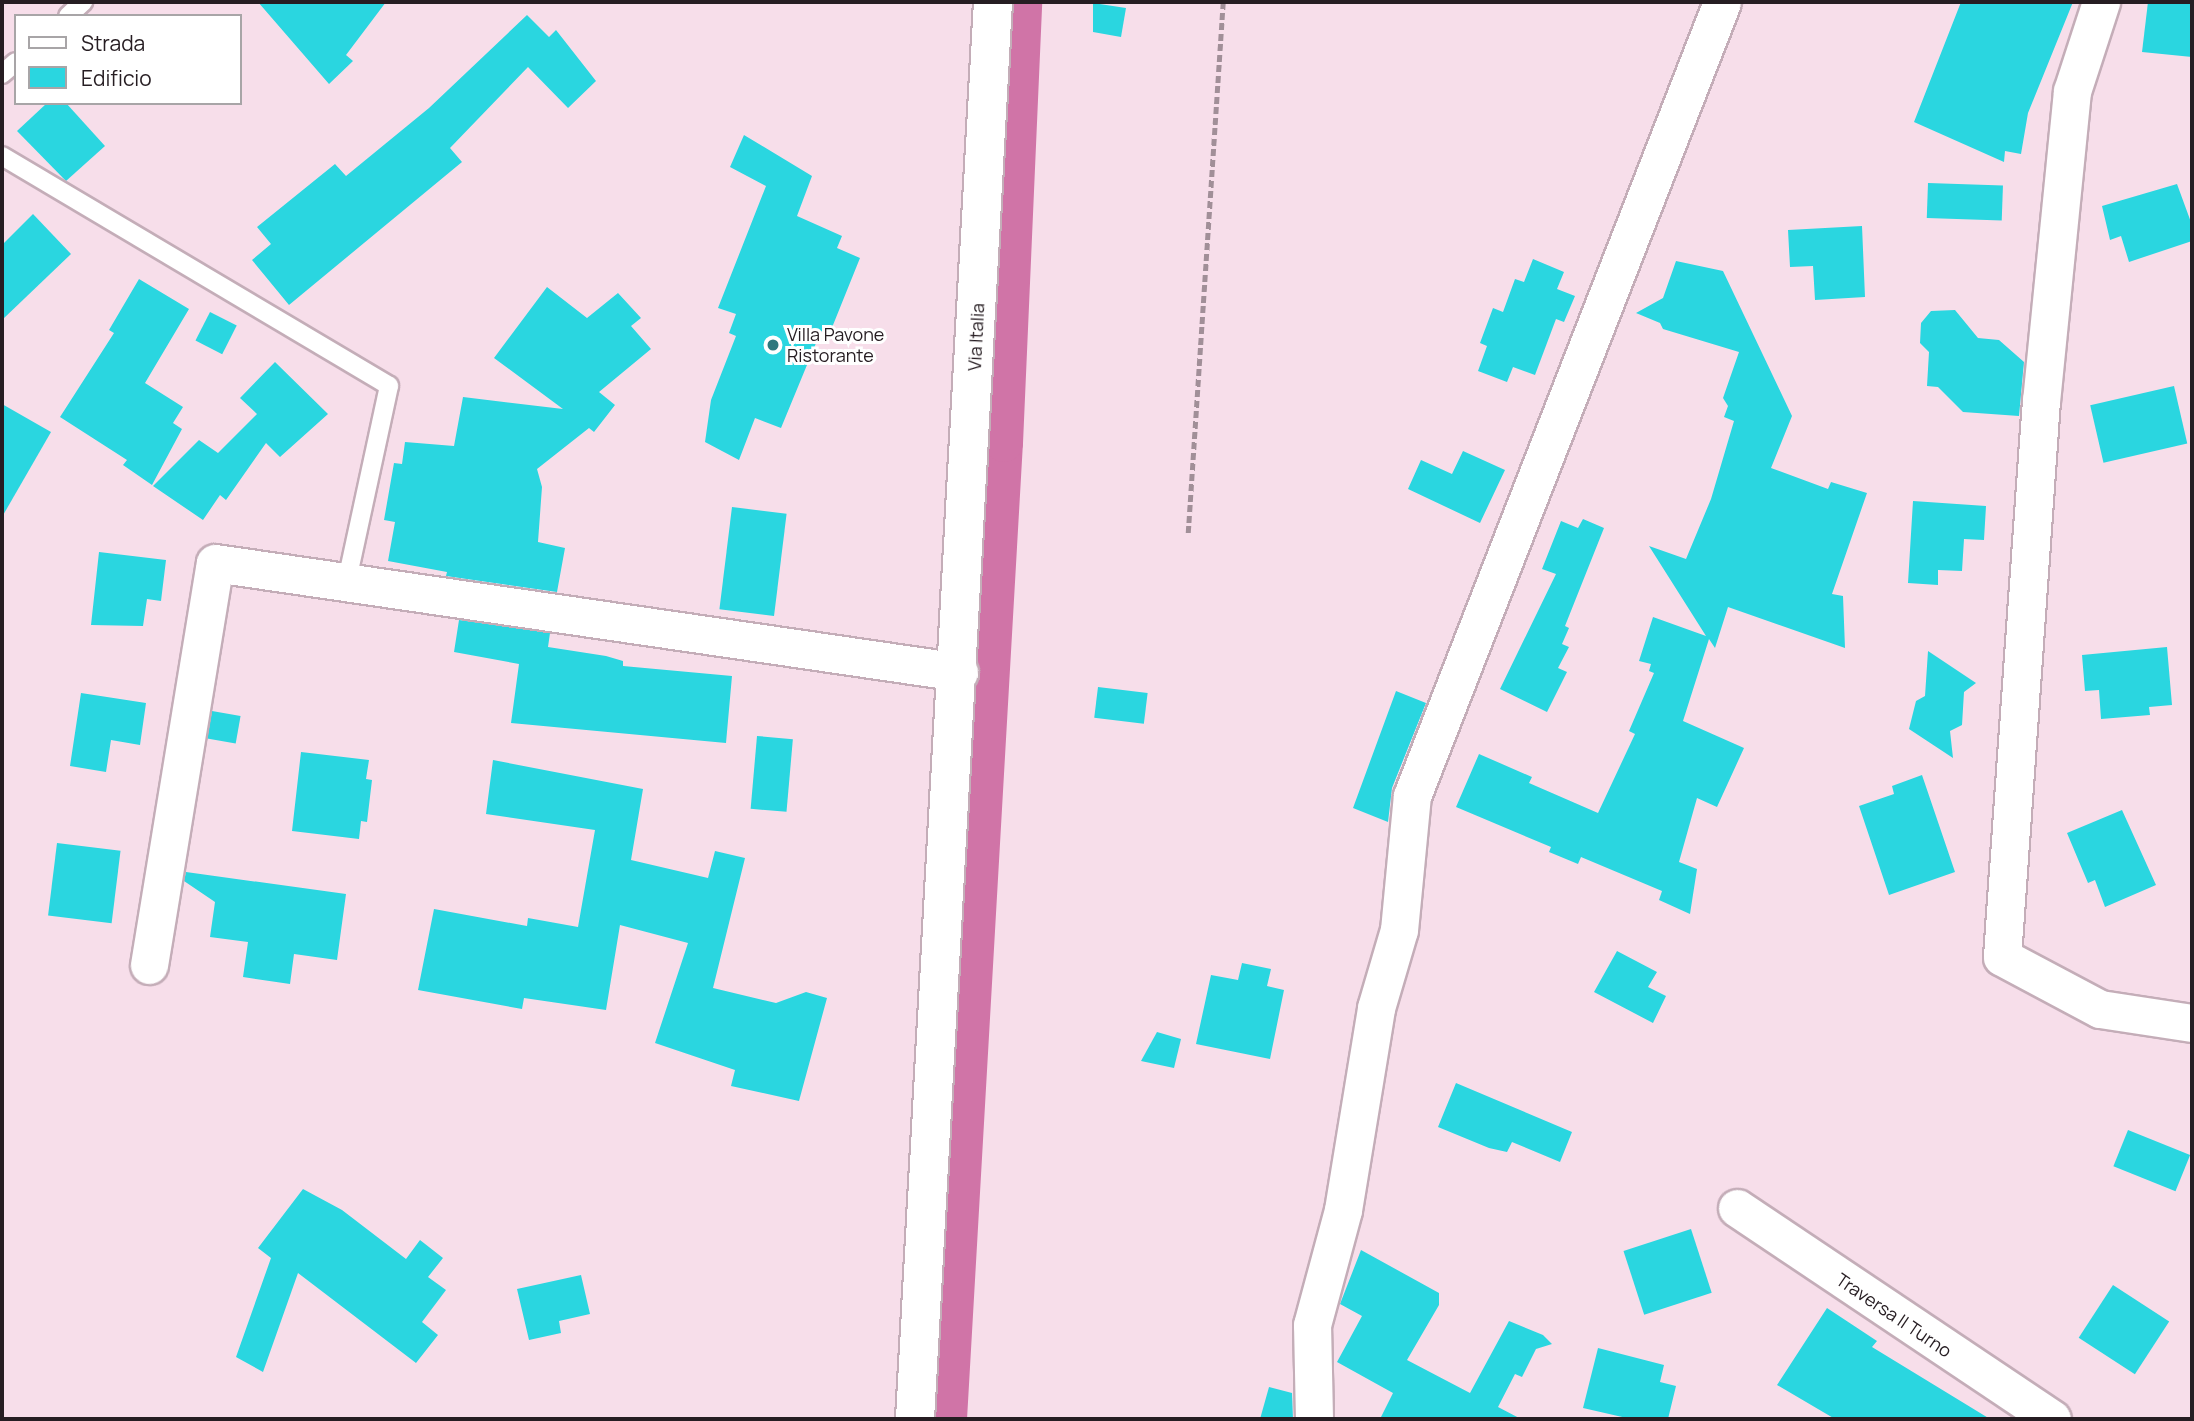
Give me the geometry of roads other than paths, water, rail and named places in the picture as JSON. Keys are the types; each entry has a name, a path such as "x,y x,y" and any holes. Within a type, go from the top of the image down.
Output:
{"street":[{"name":"Via Italia","path":"915,1419 959,672 993,2"},
{"path":"1314,1419 1312,1325 1343,1210 1376,1008 1399,930 1412,796 1722,2"},
{"path":"2101,2 2072,91 2041,400 2002,957 2100,1009 2192,1023"},
{"path":"149,965 215,563 346,579 959,672"},
{"name":"Traversa II Turno","path":"1737,1208 2052,1419"}],"lane":[{"path":"70,14 83,2"},
{"path":"2,156 389,386 346,579"}],"waterway":[{"path":"948,1419 1004,443 1023,2"}],"place":[{"name":"Villa Pavone Ristorante","path":"773,345"}]}
